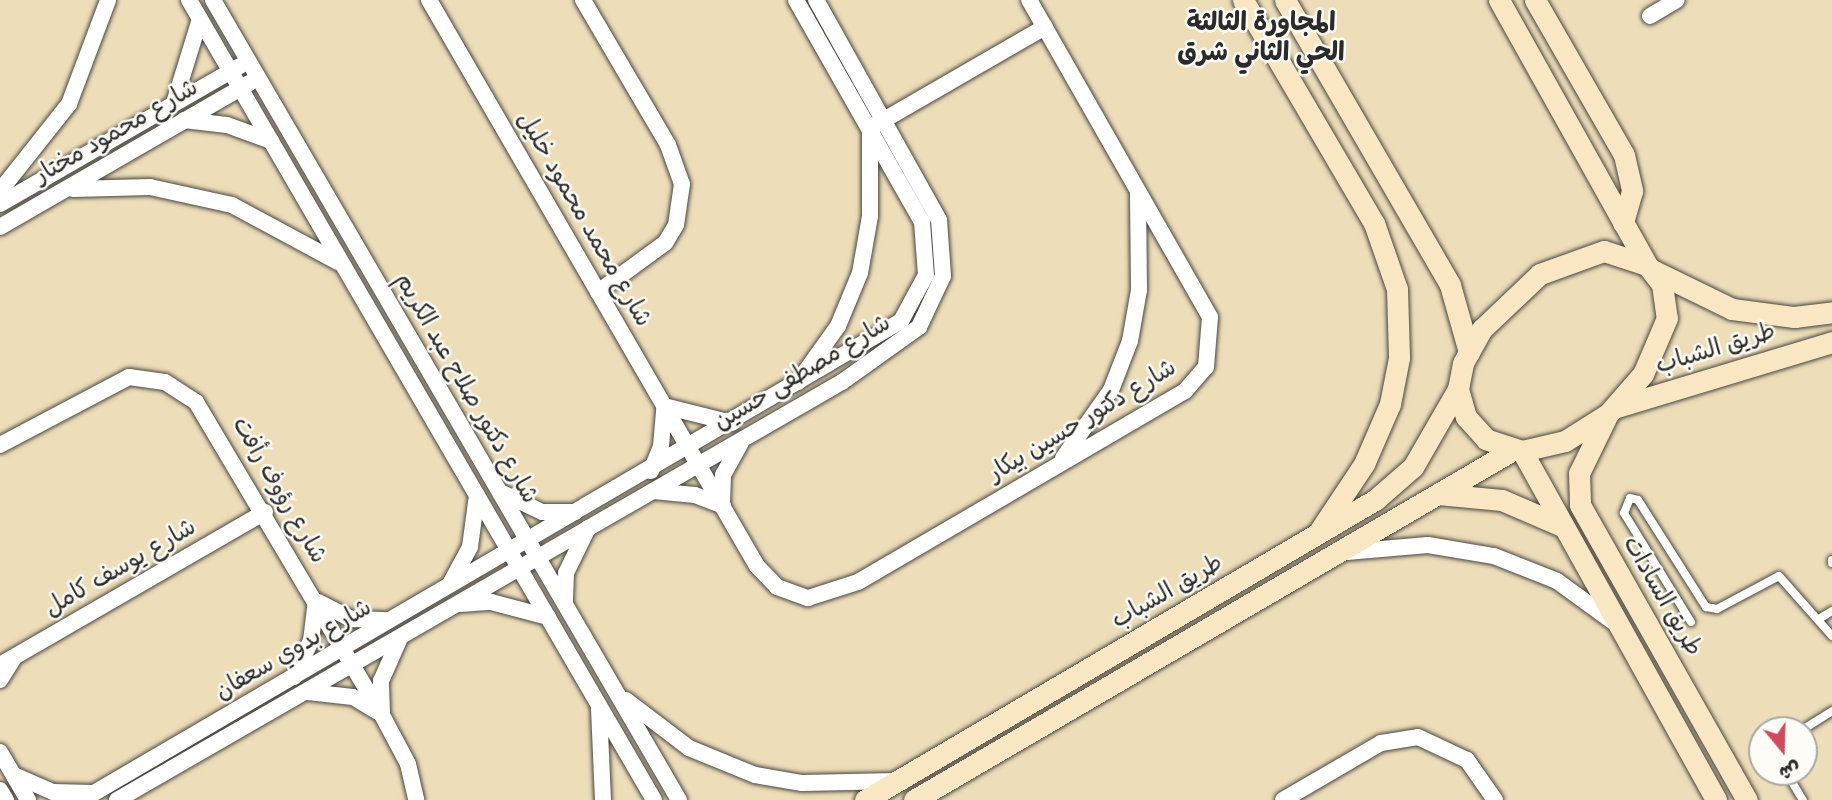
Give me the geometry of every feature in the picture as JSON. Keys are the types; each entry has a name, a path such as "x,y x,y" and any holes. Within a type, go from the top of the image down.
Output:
{"main road":[{"path":"1243,0 1374,223 1397,289 1395,381 1364,464 1314,539"},
{"path":"1285,0 1450,285 1469,352"},
{"path":"1499,0 1623,223 1665,292 1667,318 1643,374 1611,411 1564,441 1517,451"},
{"path":"1517,31 1539,8 1628,165 1632,191 1623,223"},
{"path":"1374,223 1414,219"},
{"path":"1650,267 1604,251 1564,262 1499,308 1469,352 1458,389 1474,429 1517,451 1716,800"},
{"name":"طريق الشباب","path":"1650,267 1732,309 1794,317 1832,312"},
{"name":"طريق الشباب","path":"1611,411 1832,342"},
{"name":"طريق الشباب","path":"865,800 1314,539 1413,467 1458,389"},
{"name":"طريق السادات","path":"1611,411 1579,473 1580,505 1741,798"},
{"name":"طريق الشباب","path":"914,800 1327,557 1517,451"},
{"path":"1436,494 1502,500 1562,526"}],"street":[{"path":"0,191 69,104 108,0"},
{"name":"شارع دكتور صلاح عبد الكريم","path":"189,0 654,800"},
{"name":"شارع دكتور صلاح عبد الكريم","path":"213,0 679,800"},
{"name":"شارع محمد محمود خليل","path":"429,0 698,463"},
{"path":"583,0 668,145 682,184 676,225 665,243 598,292"},
{"name":"شارع مصطفى حسين","path":"528,542 888,333 912,307 926,275 922,222 796,0"},
{"name":"شارع مصطفى حسين","path":"537,557 894,350 919,327 938,294 945,258 939,220 886,120 816,0"},
{"name":"شارع دكتور حسين بيكار","path":"698,463 764,577 792,594 825,597 1185,391 1206,367 1212,350 1210,317 1029,0"},
{"path":"1650,16 1677,0"},
{"path":"174,103 200,19"},
{"path":"792,389 838,326 860,273 870,216 870,128 1045,27"},
{"name":"شارع محمود مختار","path":"0,204 248,61"},
{"name":"شارع محمود مختار","path":"0,227 257,78"},
{"path":"184,120 227,125 271,141"},
{"path":"67,189 150,187 218,201 271,220 341,265"},
{"path":"1058,466 1111,390 1130,341 1139,290 1138,190"},
{"name":"شارع رؤوف رأفت","path":"0,445 112,381 147,377 195,402 265,512 382,715 408,764 416,800"},
{"path":"650,471 664,433 664,406 690,418 733,423"},
{"path":"651,491 695,495 723,506 728,461 746,436"},
{"path":"494,484 524,507 581,511"},
{"path":"445,590 470,547 477,495"},
{"name":"شارع يوسف كامل","path":"0,664 7,657 265,512"},
{"path":"566,607 566,573 589,526"},
{"name":"شارع بدوي سعفان","path":"89,796 528,542"},
{"path":"1327,557 1394,545 1494,555 1557,581 1612,621"},
{"name":"شارع بدوي سعفان","path":"117,800 537,557"},
{"path":"293,678 311,641 316,600 352,619 393,620"},
{"path":"454,605 491,602 548,617"},
{"path":"302,693 345,694 382,715 386,664 402,635"},
{"path":"0,680 7,657"},
{"path":"614,689 669,736 733,768 802,783 898,781"},
{"path":"598,704 603,800"},
{"path":"1283,800 1381,743 1418,737 1468,760 1495,800"},
{"path":"0,752 28,800"},
{"path":"14,775 53,792 89,796"},
{"path":"0,790 6,800"}],"lane":[{"path":"1691,622 1623,513 1630,498 1639,500 1706,607 1717,610 1779,576 1832,636"},
{"path":"1819,619 1832,611"}],"district":[{"name":"المجاورة الثالثة الحي الثاني شرق","path":"1261,40"}]}
